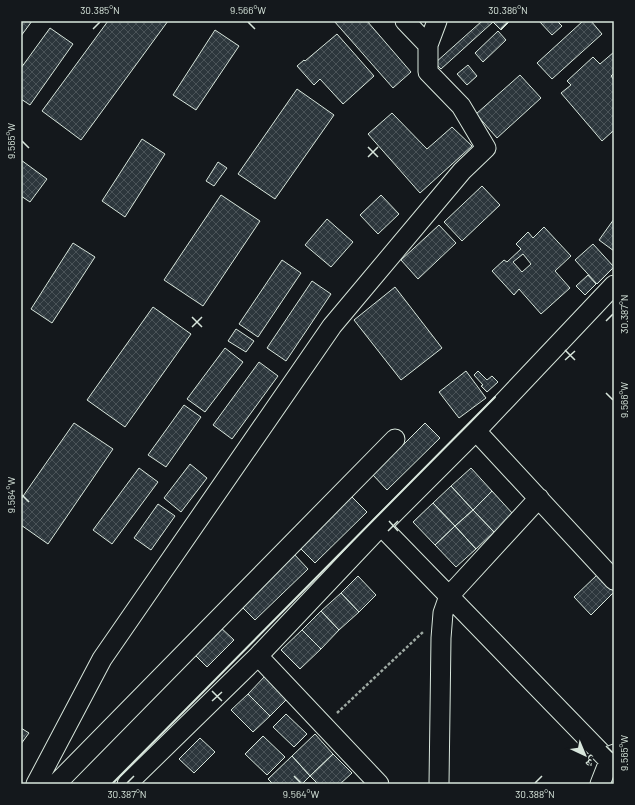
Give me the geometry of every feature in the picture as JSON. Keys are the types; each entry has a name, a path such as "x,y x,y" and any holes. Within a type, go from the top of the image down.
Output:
{"street":[{"path":"405,21 428,45"},
{"path":"36,784 102,659 332,326 462,171 486,148 461,106 428,72 428,45 437,21"},
{"path":"127,784 258,656 381,526 476,431 614,285"},
{"path":"476,431 614,580"},
{"path":"56,784 395,439"},
{"path":"439,784 441,638 446,605 539,498"},
{"path":"381,526 446,605 612,760 600,784"},
{"path":"258,656 379,784"}],"path":[{"path":"324,726 446,605"}],"building":[{"path":"21,21 32,21 21,36"},
{"path":"108,21 168,21 81,140 42,111"},
{"path":"334,21 367,21 411,72 393,88"},
{"path":"482,21 510,21 501,30 493,22 441,69 435,63"},
{"path":"539,21 557,21 562,26 552,35"},
{"path":"583,21 591,21 602,34 552,79 537,63"},
{"path":"50,28 73,44 30,105 21,99 21,68"},
{"path":"215,30 239,46 196,110 173,95"},
{"path":"498,31 506,40 483,62 475,53"},
{"path":"337,34 374,76 343,104 320,79 314,85 297,66"},
{"path":"614,52 614,73 611,76 614,80 614,133 613,131 602,141 561,93 571,85 567,81 593,57 600,64"},
{"path":"468,65 477,76 467,85 457,74"},
{"path":"520,75 541,98 497,138 476,114"},
{"path":"297,89 334,115 275,199 238,174"},
{"path":"392,113 427,149 452,127 472,146 420,193 368,134"},
{"path":"142,139 165,154 125,217 102,201"},
{"path":"21,160 47,179 30,202 21,196"},
{"path":"218,162 227,168 214,186 206,181"},
{"path":"482,186 500,205 462,241 444,222"},
{"path":"221,195 260,221 203,306 164,280"},
{"path":"381,195 399,214 378,234 360,215"},
{"path":"327,219 353,242 331,267 305,245"},
{"path":"614,219 614,251 599,240"},
{"path":"439,225 456,243 418,279 401,260"},
{"path":"544,227 571,256 555,271 570,288 541,314 519,289 514,295 492,271 504,260 507,262 521,249 516,244 528,232 533,238","holes":["523,254 531,264 522,272 513,262"]},
{"path":"73,243 95,257 52,323 31,309"},
{"path":"593,244 614,267 597,284 575,260"},
{"path":"282,260 301,273 258,337 239,324"},
{"path":"588,275 596,284 585,295 576,286"},
{"path":"312,281 331,294 286,361 267,348"},
{"path":"395,287 442,348 401,380 354,320"},
{"path":"153,307 191,334 125,427 87,400"},
{"path":"236,329 254,341 246,352 228,341"},
{"path":"225,348 243,362 205,412 187,399"},
{"path":"259,362 278,376 232,439 213,425"},
{"path":"466,371 486,398 459,418 439,392"},
{"path":"478,371 487,380 492,376 498,382 487,392 474,375"},
{"path":"184,405 201,417 166,467 148,455"},
{"path":"74,423 113,449 48,544 21,525 21,499"},
{"path":"425,423 440,438 387,490 373,475"},
{"path":"190,464 207,478 181,512 164,498"},
{"path":"139,468 158,482 112,544 93,530"},
{"path":"471,468 492,491 473,510 451,486"},
{"path":"451,486 473,510 455,526 433,503"},
{"path":"492,491 513,514 494,532 473,510"},
{"path":"352,497 367,512 315,563 300,548"},
{"path":"433,503 455,526 435,545 413,522"},
{"path":"158,504 175,516 151,550 134,538"},
{"path":"473,510 494,532 476,549 455,526"},
{"path":"455,526 476,549 456,567 435,545"},
{"path":"293,553 308,569 255,620 240,605"},
{"path":"597,575 614,592 591,615 574,597"},
{"path":"358,576 376,595 359,612 341,593"},
{"path":"341,593 359,612 339,630 321,611"},
{"path":"321,611 339,630 321,649 302,630"},
{"path":"219,626 234,640 207,667 193,653"},
{"path":"302,630 321,649 300,669 281,650"},
{"path":"266,675 289,697 270,716 248,694"},
{"path":"248,694 270,716 253,732 231,710"},
{"path":"286,714 307,734 294,747 273,727"},
{"path":"21,728 29,733 21,744"},
{"path":"315,734 333,754 310,776 292,756"},
{"path":"263,736 285,757 267,775 245,754"},
{"path":"200,738 215,752 194,773 179,759"},
{"path":"333,754 352,773 340,784 318,784 310,776"},
{"path":"292,756 310,776 302,784 273,784 268,779"}],"wall":[{"path":"112,784 495,397"}]}
